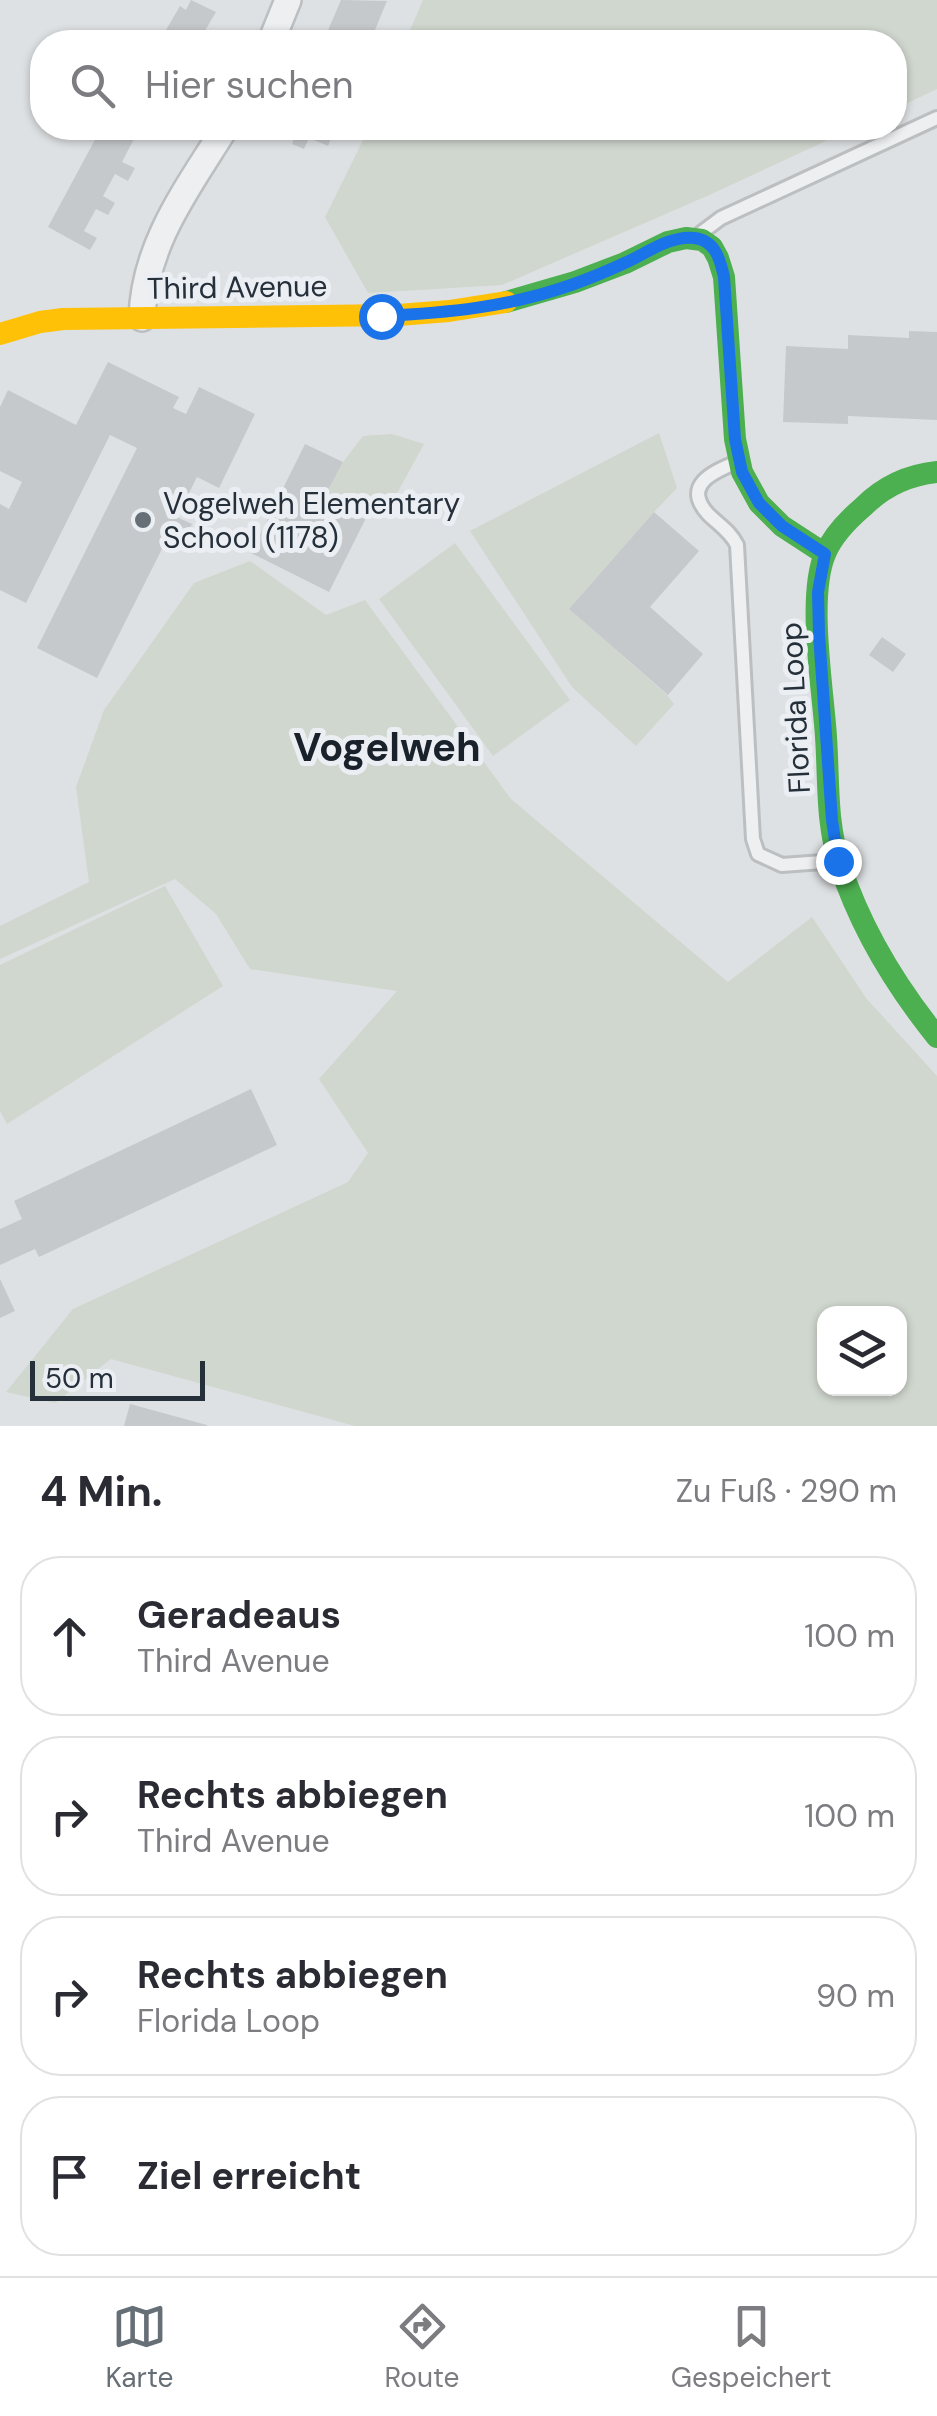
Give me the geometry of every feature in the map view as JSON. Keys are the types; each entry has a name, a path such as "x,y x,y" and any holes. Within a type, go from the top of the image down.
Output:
{"street":[{"path":"276,30 288,0"},
{"path":"142,318 142,290 164,228 219,140"},
{"path":"695,238 711,244 720,260 735,439 742,472 759,503 782,526 825,554"},
{"name":"Third Avenue","path":"0,334 63,318 449,313 570,285 675,239 695,238"},
{"name":"Florida Loop","path":"937,472 892,484 848,520 825,554 818,592 838,861 865,929 892,979 937,1037"}],"lane":[{"path":"907,132 937,118"},
{"path":"695,238 722,218 890,140"},
{"path":"740,461 711,472 700,484 699,498 706,512 731,532 737,544 753,839 758,854 782,865 838,861"}],"shaded area":[{"path":"423,0 937,0 937,89 907,103 907,30 410,30"},
{"path":"363,140 828,140 502,285 368,293 325,217"},
{"path":"659,433 677,488 569,609 674,704 636,746 572,687 470,531"},
{"path":"392,434 424,444 383,519 326,494 363,436"},
{"path":"455,543 570,700 493,756 379,599"},
{"path":"250,561 326,615 365,600 511,799 728,982 812,917 866,998 937,1076 937,1426 355,1426 111,1359 55,1403 6,1392 73,1309 348,1182 368,1153 319,1079 397,991 250,969 216,914 175,879 0,959 0,926 89,882 76,787 104,710 194,583"},
{"path":"165,886 223,986 7,1124 0,1111 0,965"}],"building":[{"path":"191,0 216,12 205,30 166,30 180,6 186,10"},
{"path":"341,0 387,1 375,30 328,30"},
{"path":"95,140 133,140 122,162 135,168 128,181 115,174 103,196 115,203 108,215 96,209 84,231 97,238 90,250 48,227"},
{"path":"293,140 308,140 304,149 292,144"},
{"path":"909,331 937,332 937,420 848,416 848,424 783,422 786,346 848,349 848,335 909,338"},
{"name":"Vogelweh Elementary School (1178)","path":"108,362 179,397 173,408 186,414 199,387 255,414 219,488 197,477 177,517 192,524 179,549 165,543 97,678 37,648 137,448 110,435 26,603 0,590 0,504 9,509 22,482 0,471 0,407 8,390 76,425"},
{"path":"305,444 343,462 326,494 368,514 329,592 251,553"},
{"path":"654,512 699,551 650,607 703,654 668,695 569,609"},
{"path":"882,637 906,654 893,672 869,655"},
{"path":"251,1089 277,1145 39,1257 35,1249 0,1265 0,1229 22,1219 14,1201"},
{"path":"0,1279 15,1311 0,1318"},
{"path":"130,1404 207,1425 207,1426 124,1426"}],"traffic: fast":[{"path":"506,302 575,282 668,242 686,238 702,240 712,247 724,277 735,439 742,472 759,503 782,526 825,554"},
{"path":"937,472 888,487 852,517 825,554 817,594 829,802 836,849 848,889 869,934 893,977 937,1037"}],"traffic: slow":[{"path":"0,334 63,319 398,315 506,302"}],"place":[{"name":"Vogelweh Elementary School (1178)","path":"143,520"}],"district":[{"name":"Vogelweh","path":"387,747"}],"route":[{"path":"381,316 488,307 570,285 675,239 695,238 711,244 724,277 735,439 742,472 759,503 782,526 825,554 818,592 819,634 838,861"}]}
